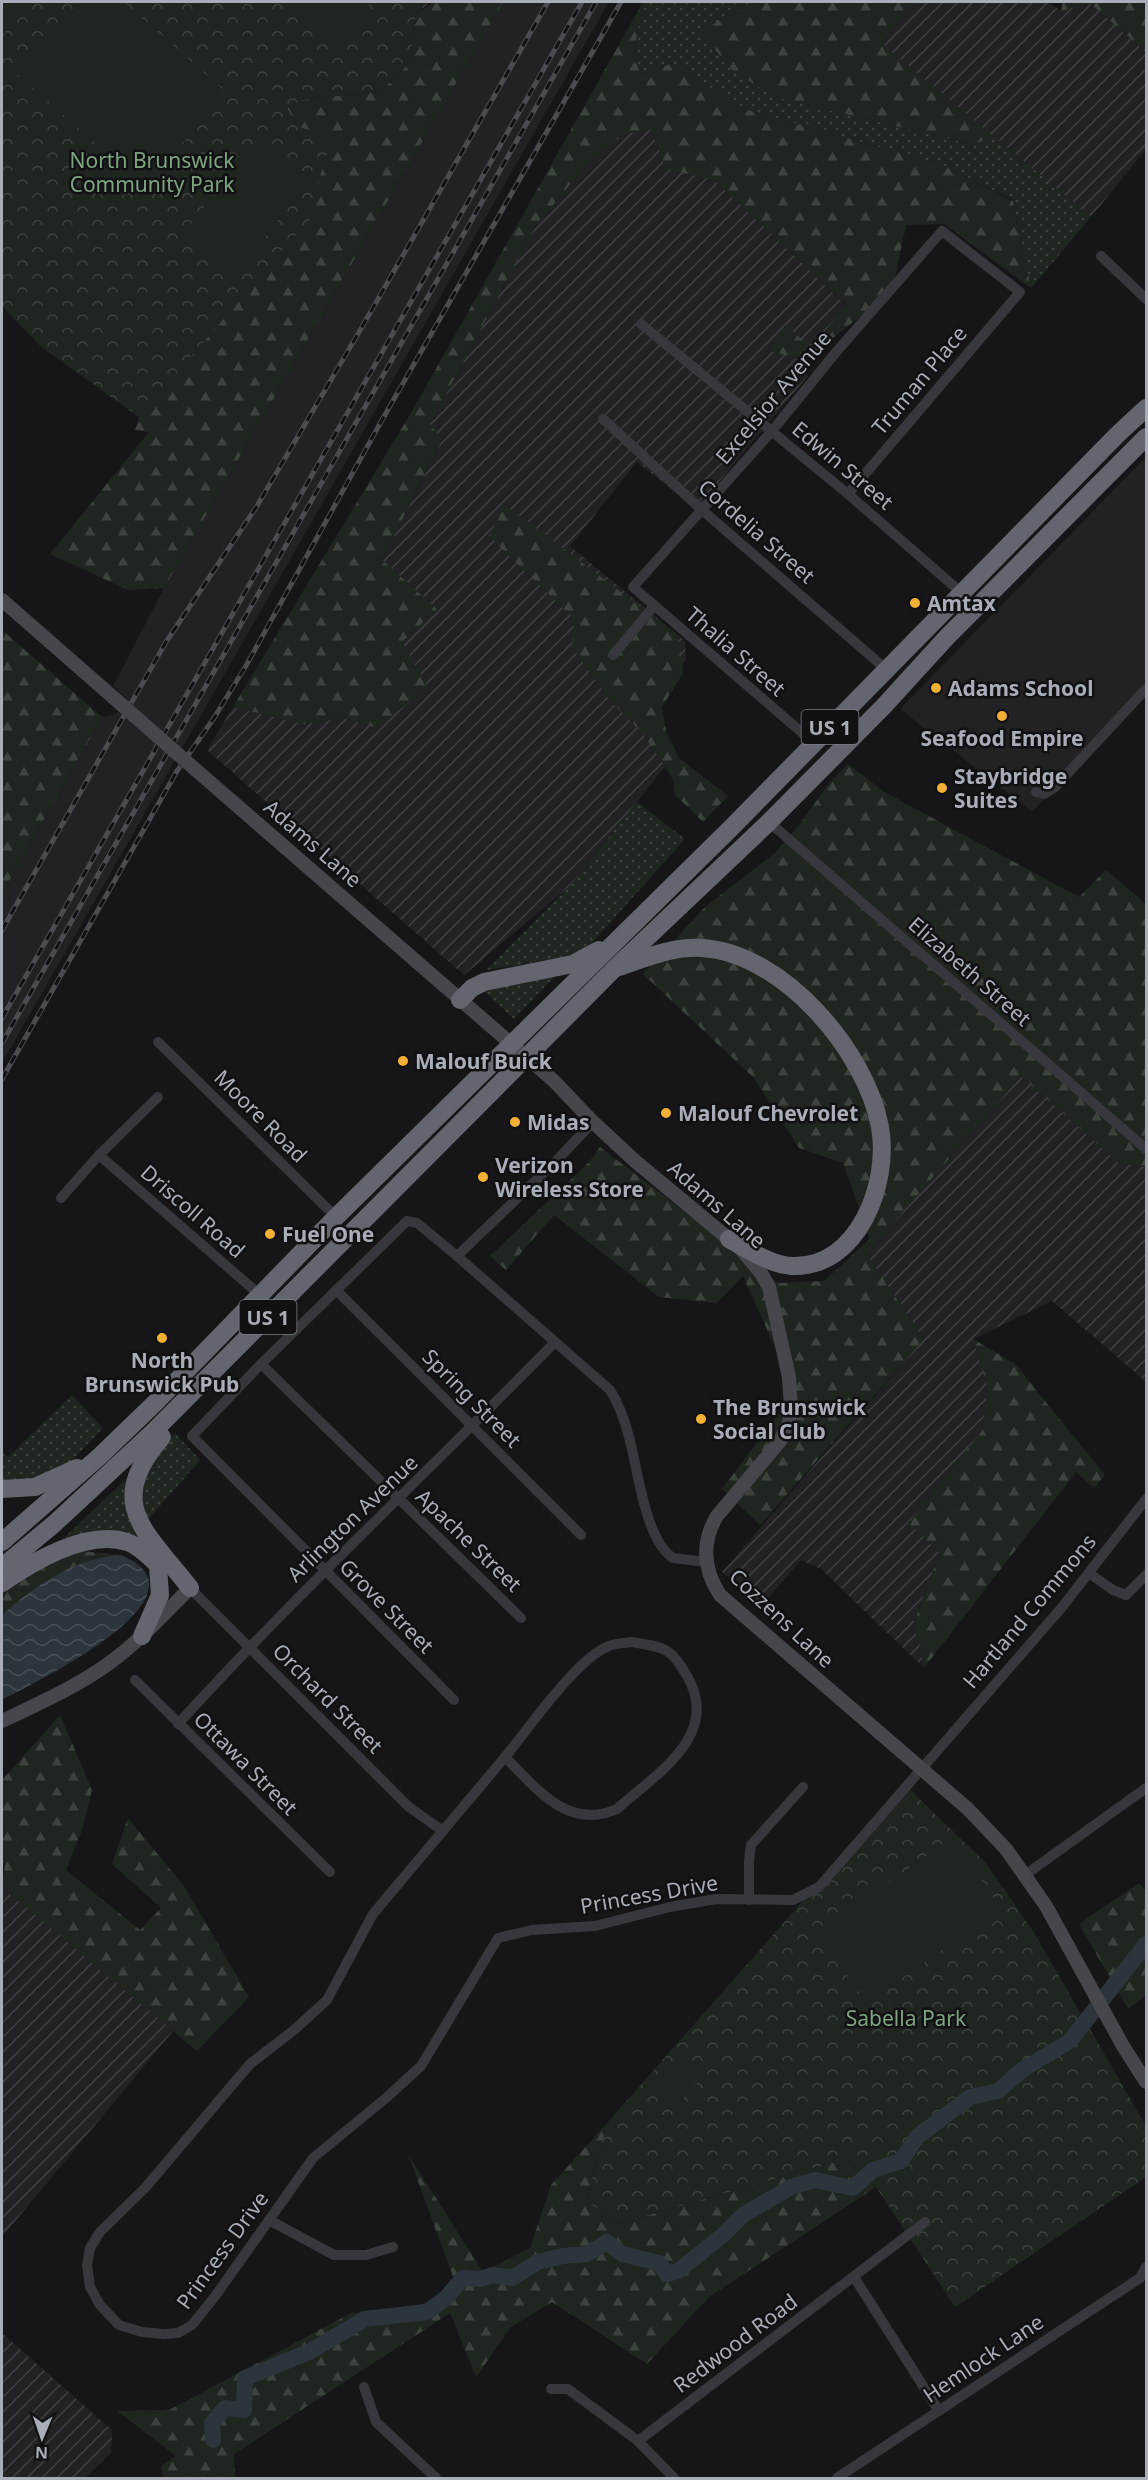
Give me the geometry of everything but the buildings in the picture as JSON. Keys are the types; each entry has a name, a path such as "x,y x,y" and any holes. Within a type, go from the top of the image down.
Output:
{"highway":[{"name":"US 1","path":"2,1542 100,1456 261,1296 336,1217 512,1046 1146,408"},
{"name":"US 1","path":"2,1567 104,1479 614,969 769,822 947,637 1146,437"},
{"path":"460,1000 472,987 484,982 579,962 623,934"},
{"path":"614,969 666,951 693,948 719,951 750,962 781,980 819,1014 852,1058 869,1091 880,1127 881,1167 870,1208 846,1243 823,1260 789,1266 769,1261 729,1239"},
{"path":"190,1588 141,1527 134,1504 134,1483 149,1452 225,1359"},
{"path":"2,1489 19,1490 42,1485 100,1456"},
{"path":"2,1582 55,1552 99,1540 127,1542 141,1549 158,1566 190,1588"},
{"path":"142,1636 160,1595 158,1566"}],"street":[{"name":"Excelsior Avenue","path":"633,587 772,431 837,351 942,231 1020,292"},
{"path":"1101,256 1146,299"},
{"name":"Truman Place","path":"848,494 1020,292"},
{"name":"Edwin Street","path":"641,324 848,494 963,594"},
{"name":"Cordelia Street","path":"603,419 702,510 887,670"},
{"name":"Thalia Street","path":"633,587 814,743"},
{"name":"Adams Lane","path":"2,600 554,1081 593,1122 729,1239 756,1266 769,1287 790,1384 789,1423 780,1441 717,1516 706,1542 705,1562"},
{"path":"612,655 654,606"},
{"path":"1036,792 1044,794 1055,787 1146,688"},
{"name":"Elizabeth Street","path":"769,822 1146,1149"},
{"name":"Moore Road","path":"158,1042 336,1217"},
{"path":"61,1198 99,1155 158,1097"},
{"path":"457,1256 557,1160 593,1122"},
{"name":"Driscoll Road","path":"99,1155 261,1296"},
{"name":"Cozzens Lane","path":"192,1436 261,1364 407,1221 417,1223 610,1390 617,1402 629,1436 639,1480 660,1545 673,1558 705,1562 713,1585 720,1595 988,1828 1046,1906 1146,2082"},
{"name":"Spring Street","path":"336,1290 581,1535"},
{"name":"Arlington Avenue","path":"178,1724 249,1646 555,1342"},
{"name":"Apache Street","path":"261,1364 521,1618"},
{"name":"Grove Street","path":"192,1436 454,1700"},
{"name":"Hartland Commons","path":"750,1900 793,1900 819,1887 1063,1605 1146,1498"},
{"path":"1089,1573 1122,1595 1132,1591 1146,1575"},
{"path":"2,1721 91,1676 123,1653 190,1588"},
{"name":"Orchard Street","path":"190,1588 410,1806 443,1831"},
{"name":"Princess Drive","path":"505,1757 548,1801 583,1815 605,1814 617,1809 680,1752 693,1735 697,1702 693,1686 675,1654 655,1646 632,1642 610,1646 592,1655 570,1678 373,1914 327,2000 294,2030 250,2064 145,2188 100,2232 90,2248 87,2265 90,2287 100,2304 119,2325 142,2332 178,2333 192,2325 216,2295 313,2157 386,2098 421,2066 498,1938 532,1930 595,1926 670,1907 716,1899 750,1900"},
{"name":"Ottawa Street","path":"135,1680 330,1872"},
{"path":"750,1900 751,1845 803,1786"},
{"path":"1025,1875 1146,1788"},
{"path":"269,2220 333,2255 366,2255 393,2247"},
{"name":"Redwood Road","path":"638,2441 925,2222"},
{"name":"Hemlock Lane","path":"837,2478 1140,2278 1146,2267"},
{"path":"854,2277 939,2411"},
{"path":"364,2387 376,2422 436,2478"},
{"path":"551,2389 568,2389 638,2441 674,2478"}],"shaded area":[{"path":"503,2 609,2 2,1063 2,894 102,717 116,714 127,699 113,686 164,588"},
{"path":"913,2 1048,2 1061,11 1090,3 1146,52 1146,149 1091,217 880,43"},
{"path":"651,129 666,169 714,179 847,306 811,347 785,326 769,350 804,361 808,376 696,509 637,462 570,546 685,641 686,660 640,718 666,765 571,885 464,975 207,750 233,707 304,724 344,718 377,728 402,642 437,609 382,560 442,440 430,424 537,224 590,161 624,134"},
{"path":"1146,457 1146,690 1032,812 900,709"},
{"path":"1021,1076 1119,1163 1146,1167 1146,1382 1052,1301 973,1339 988,1388 982,1431 909,1523 940,1553 914,1621 924,1668 821,1569 801,1560 762,1605 722,1572 924,1339 866,1254"},
{"path":"2,1887 174,2030 2,2237"},
{"path":"2,2333 112,2430 111,2453 85,2478 2,2478"}],"green space":[{"name":"North Brunswick Community Park","path":"2,2 430,2 416,14 410,63 381,91 301,100 287,108 297,126 331,138 307,222 139,417 41,347 2,306"},
{"path":"2,2 32,2 2,36"},
{"path":"81,2 124,2 227,93 145,186 17,74"},
{"path":"298,2 371,2 343,48 317,28 306,16"},
{"path":"434,2 503,2 164,588 128,590 50,554 149,432 135,430 139,417 297,126 287,108 301,100 381,91 410,63 416,14"},
{"path":"645,2 751,2 701,32 733,71 775,97 974,145 992,135 1091,217 1031,288 1013,200 940,164 741,108 673,63 640,74 634,48"},
{"path":"645,2 634,48 640,74 673,63 741,108 940,164 1013,201 1031,288 944,224 906,225 892,291 804,361 769,350 785,325 811,347 847,305 714,180 666,169 651,129 624,134 590,161 537,224 430,424 442,439 382,560 437,609 402,642 428,687 377,728 344,718 304,724 233,707 411,413"},
{"path":"751,2 913,2 881,43 992,135 974,145 775,97 733,71 700,32"},
{"path":"1063,2 1146,2 1146,52 1090,3 1061,11"},
{"path":"259,138 311,179 235,274 184,233"},
{"path":"504,504 678,635 683,673 662,707 666,731 679,758 728,796 703,822 675,795 673,779 644,735 608,698 572,647 574,619 489,536"},
{"path":"2,630 102,717 2,894"},
{"path":"848,764 886,793 1079,897 1106,870 1146,904 1146,1167 1119,1163 1021,1076 866,1254 924,1339 760,1525 722,1489 795,1392 743,1276 717,1303 659,1297 554,1215 506,1270 490,1256 589,1162 600,1147 778,1283 824,1281 870,1239 843,1163 799,1148 754,1078 643,974 706,906 775,853 799,825 830,782"},
{"path":"637,802 685,839 581,955 486,970 571,885"},
{"path":"555,976 514,1019 484,991"},
{"path":"973,1339 1015,1364 1105,1475 1094,1488 1076,1472 924,1668 914,1622 940,1553 908,1523 982,1431 988,1388"},
{"path":"72,1395 103,1428 69,1463 36,1481 2,1483 2,1452 8,1457"},
{"path":"175,1433 200,1460 147,1521 139,1496 147,1463"},
{"path":"127,1478 127,1492 139,1538 61,1541"},
{"path":"81,1551 121,1555 87,1561 72,1567 28,1593 2,1615 2,1590 17,1579"},
{"path":"60,1715 92,1790 82,1830 66,1870 140,1930 161,1908 112,1864 128,1818 184,1886 249,1997 197,2051 2,1887 5,1864 2,1861 2,1780"},
{"name":"Sabella Park","path":"905,1785 986,1863 1033,1931 1146,2126 1146,2177 955,2307 876,2187 845,2159 620,2223 586,2201 608,2122"},
{"path":"951,1838 1001,1908 867,2003 817,1934"},
{"path":"1139,1883 1146,1891 1146,1995 1128,2009 1079,1924"},
{"path":"683,2052 706,2074 675,2107 652,2086"},
{"path":"608,2122 586,2201 620,2223 845,2159 876,2187 709,2297 647,2364 552,2302 511,2327 476,2377 450,2313 234,2454 235,2477 237,2478 211,2478 207,2475 207,2478 163,2478 161,2466 176,2456 117,2411 169,2410 351,2313 426,2304 455,2282 408,2154 483,2272 530,2248 551,2185"}],"water":[{"path":"121,1555 145,1572 148,1592 134,1614 110,1636 79,1658 2,1700 2,1615 28,1593 72,1567 87,1561"}],"waterway":[{"path":"213,2440 212,2423 225,2408 244,2410 245,2378 309,2352 365,2319 427,2312 446,2298 463,2278 481,2279 492,2275 512,2278 538,2262 563,2256 587,2254 607,2242 622,2254 659,2263 667,2274 678,2271 723,2235 743,2215 791,2187 815,2180 853,2188 873,2170 901,2161 917,2137 970,2097 998,2091 1022,2070 1070,2041 1146,1944"}],"railway":[{"path":"2,930 166,642 257,506 548,2"},
{"path":"2,1018 582,2"},
{"path":"2,1043 596,2"},
{"path":"2,1079 177,771 214,718 247,664 382,420 621,2"}],"place":[{"name":"Amtax","path":"915,603"},
{"name":"Adams School","path":"936,688"},
{"name":"Seafood Empire","path":"1002,716"},
{"name":"Staybridge Suites","path":"942,788"},
{"name":"Malouf Buick","path":"403,1061"},
{"name":"Malouf Chevrolet","path":"666,1113"},
{"name":"Midas","path":"515,1122"},
{"name":"Verizon Wireless Store","path":"483,1177"},
{"name":"Fuel One","path":"270,1234"},
{"name":"North Brunswick Pub","path":"162,1338"},
{"name":"The Brunswick Social Club","path":"701,1419"}]}
